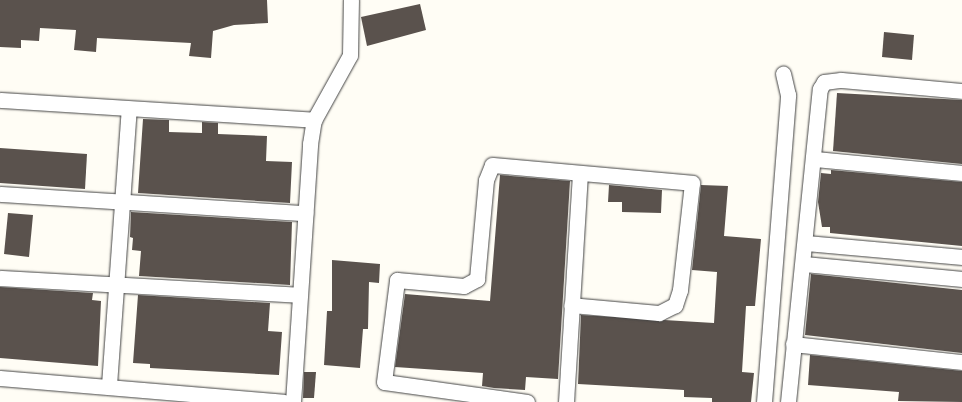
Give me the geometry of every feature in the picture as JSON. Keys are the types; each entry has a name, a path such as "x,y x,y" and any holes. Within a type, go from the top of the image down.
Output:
{"street":[{"path":"293,402 305,213 314,120 350,55 351,0"},
{"path":"764,402 788,95 783,74"},
{"path":"788,402 815,159 818,97 824,82 841,80 962,91"},
{"path":"0,100 314,120"},
{"path":"109,385 124,203 129,109"},
{"path":"815,159 962,173"},
{"path":"525,402 384,382 397,280 464,286 477,278 481,272 486,180 492,165 506,163 580,175 692,183 680,290 675,305 659,313 571,305"},
{"path":"566,402 580,175"},
{"path":"0,194 305,213"},
{"path":"806,243 962,257"},
{"path":"804,264 962,279"},
{"path":"0,278 300,295"},
{"path":"793,344 962,362"},
{"path":"0,378 109,385 283,402"}],"building":[{"path":"0,0 267,0 268,23 234,25 213,31 211,58 189,56 191,43 97,38 96,52 74,50 76,30 40,28 39,41 21,40 21,48 0,47"},
{"path":"420,4 426,30 367,46 361,17"},
{"path":"884,32 914,35 912,60 882,57"},
{"path":"837,93 962,100 962,164 833,151"},
{"path":"143,119 169,120 169,132 202,133 202,122 218,123 218,134 267,136 266,161 292,162 290,203 138,193"},
{"path":"0,148 87,154 85,189 0,183"},
{"path":"831,170 962,182 962,246 830,233 830,227 822,227 818,202 821,173 831,174"},
{"path":"500,175 570,181 558,379 526,377 525,390 494,388 482,386 483,373 395,367 405,294 490,301"},
{"path":"609,185 662,190 661,213 622,212 622,202 608,202"},
{"path":"701,185 728,186 724,236 761,239 755,306 746,306 742,372 754,373 751,402 712,402 712,398 684,397 684,390 578,384 581,315 714,323 717,272 692,270"},
{"path":"131,212 292,222 290,285 139,276 141,251 132,250 133,238 130,237"},
{"path":"8,213 33,215 29,257 4,254"},
{"path":"332,260 380,264 379,283 369,282 368,329 363,329 360,368 324,365 327,311 332,311"},
{"path":"811,274 962,290 962,353 805,335"},
{"path":"0,287 93,293 92,300 101,301 98,366 0,358"},
{"path":"138,295 270,303 268,331 282,332 279,375 150,368 150,364 133,363"},
{"path":"810,355 962,371 962,402 898,401 899,392 808,385"},
{"path":"304,372 316,372 314,398 303,398"}]}
